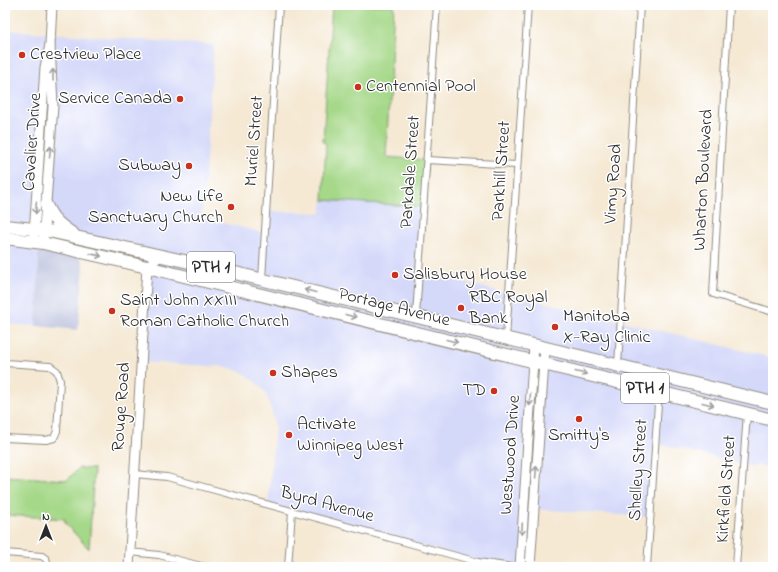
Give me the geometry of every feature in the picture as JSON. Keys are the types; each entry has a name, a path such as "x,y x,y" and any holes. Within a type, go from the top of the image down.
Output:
{"highway":[{"path":"46,205 50,216 61,227 81,238"},
{"name":"Portage Avenue","path":"5,226 39,230 156,254 773,403"},
{"name":"Portage Avenue","path":"5,238 38,242 147,266 773,420"},
{"path":"130,263 156,254"}],"street":[{"name":"Cavalier Drive","path":"39,230 46,205 53,106 52,56 50,44 52,5"},
{"name":"Muriel Street","path":"262,279 279,5"},
{"name":"Parkdale Street","path":"416,316 437,5"},
{"name":"Parkhill Street","path":"506,338 528,5"},
{"name":"Vimy Road","path":"618,365 640,5"},
{"name":"Wharton Boulevard","path":"729,5 713,294 773,312"},
{"name":"Cavalier Drive","path":"38,242 45,67 46,55 50,44"},
{"path":"427,160 517,165"},
{"path":"147,266 156,254"},
{"name":"Rouge Road","path":"129,567 147,266"},
{"name":"Westwood Drive","path":"520,567 540,346"},
{"name":"Westwood Drive","path":"530,567 538,362"},
{"path":"5,363 50,366 57,371 60,381 57,431 54,438 46,440 5,438"},
{"name":"Shelley Street","path":"647,567 658,404 662,392 662,376"},
{"name":"Kirkfield Street","path":"736,567 747,413"},
{"name":"Byrd Avenue","path":"134,474 171,478 478,562 512,567"},
{"path":"288,567 292,511"},
{"path":"130,552 159,555 205,567"},
{"path":"5,553 42,556 46,559 49,567"}],"shaded area":[{"path":"5,30 214,45 202,218 264,233 266,211 321,213 323,200 424,207 420,272 773,358 773,421 769,468 756,465 755,468 656,443 650,517 534,509 543,364 520,567 498,566 268,505 275,427 266,394 260,386 244,373 227,367 141,362 147,267 160,256 5,226"},
{"path":"5,239 42,243 37,258 39,258 36,326 5,324"},
{"path":"43,243 78,251 84,267 78,330 36,326 39,258 37,258"}],"green space":[{"path":"332,5 394,5 386,157 427,160 424,207 323,200 326,143 323,142"},
{"path":"533,361 543,363 534,504 523,502"},
{"path":"770,432 773,433 773,454 769,453"},
{"path":"79,468 94,469 89,549 65,523 65,519 5,515 5,476 67,480"}],"place":[{"name":"Crestview Place","path":"22,55"},
{"name":"Centennial Pool","path":"358,87"},
{"name":"Service Canada","path":"180,99"},
{"name":"Subway","path":"189,166"},
{"name":"New Life Sanctuary Church","path":"231,207"},
{"name":"Salisbury House","path":"395,275"},
{"name":"RBC Royal Bank","path":"461,308"},
{"name":"Saint John XXIII Roman Catholic Church","path":"112,311"},
{"name":"Manitoba X-Ray Clinic","path":"555,327"},
{"name":"Shapes","path":"273,373"},
{"name":"TD","path":"494,391"},
{"name":"Smitty's","path":"579,419"},
{"name":"Activate Winnipeg West","path":"289,435"}]}
